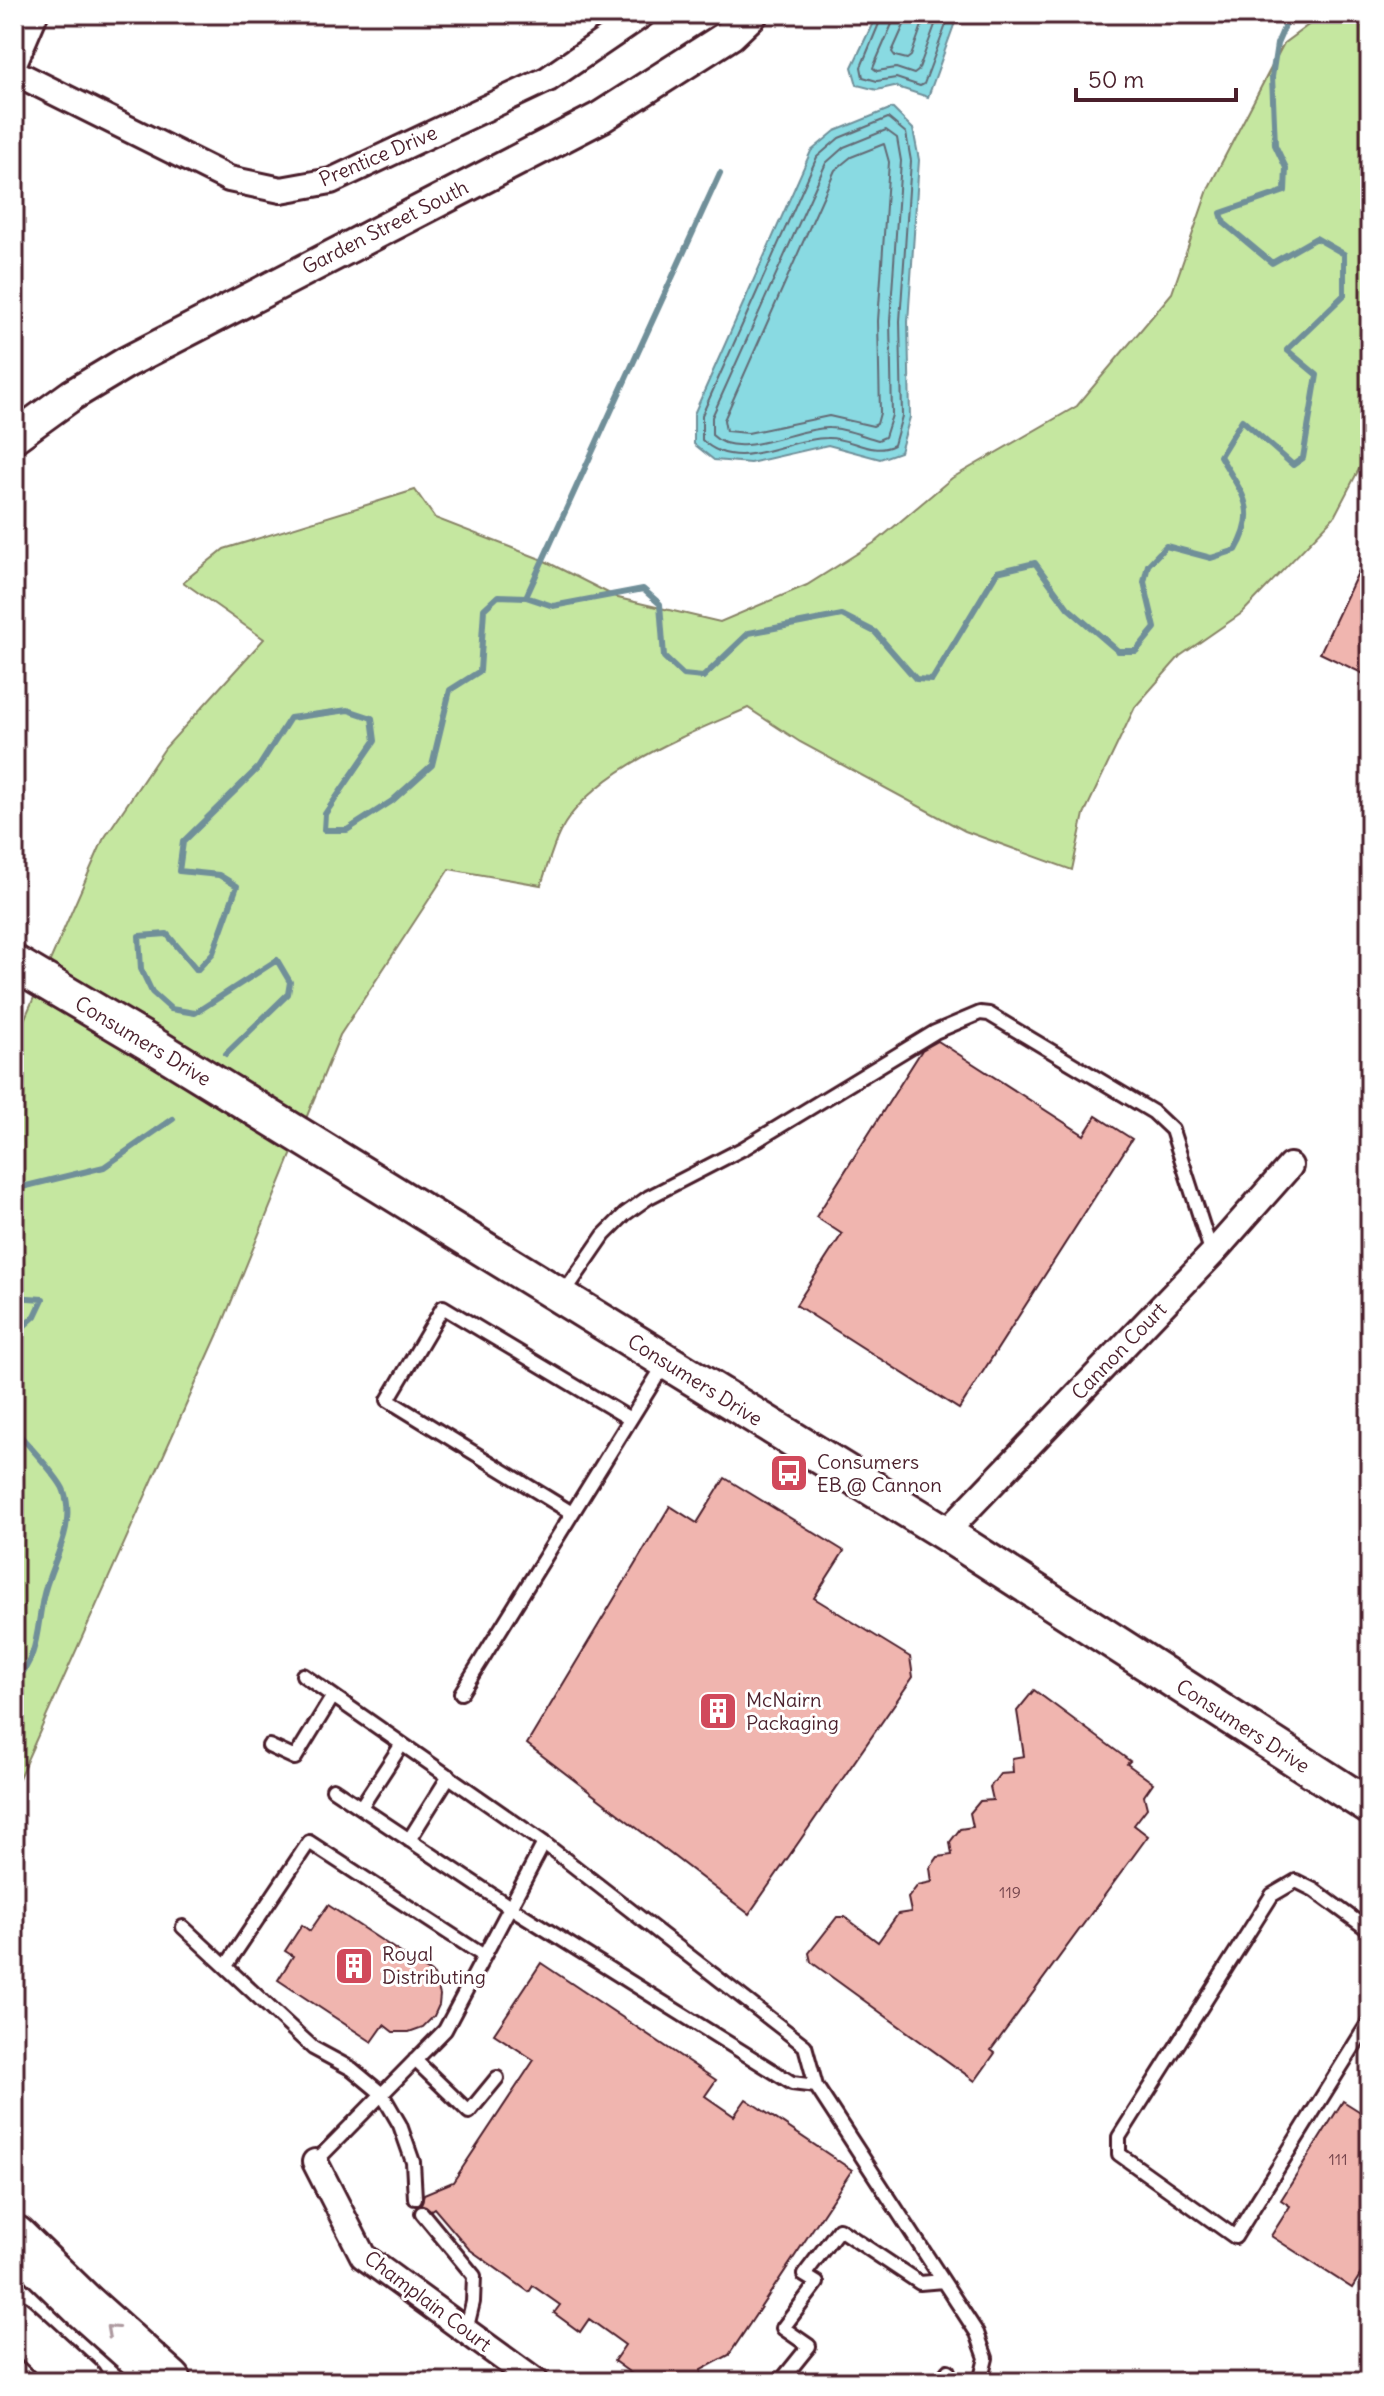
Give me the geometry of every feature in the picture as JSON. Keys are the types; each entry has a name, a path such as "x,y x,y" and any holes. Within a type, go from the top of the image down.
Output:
{"highway":[{"path":"14,2238 169,2382"},
{"path":"14,2322 80,2382"}],"main road":[{"name":"Consumers Drive","path":"14,963 156,1047 945,1533 1370,1807"}],"street":[{"path":"14,63 35,14"},
{"name":"Prentice Drive","path":"14,72 229,179 281,190 331,181 548,79 643,14"},
{"name":"Garden Street South","path":"14,437 72,395 127,362 601,117 731,34 752,14"},
{"name":"Cannon Court","path":"945,1533 1212,1254 1290,1166"},
{"name":"Champlain Court","path":"315,2162 363,2256 536,2382"}],"lane":[{"path":"560,1298 604,1235 625,1214 649,1197 744,1148 935,1032 980,1013 989,1014 1165,1122 1172,1130 1212,1254"},
{"path":"572,1513 388,1400 443,1307 630,1419"},
{"path":"461,1693 665,1362"},
{"path":"303,1675 544,1843 805,2046 816,2086 977,2333 986,2358 980,2382"},
{"path":"269,1746 295,1758 333,1696"},
{"path":"361,1807 402,1744"},
{"path":"409,1840 449,1776"},
{"path":"333,1789 510,1907 792,2083 816,2086"},
{"path":"226,1966 309,1842 484,1956"},
{"path":"315,2162 445,2030 544,1843"},
{"path":"1370,1931 1314,1890 1296,1881 1272,1895 1119,2137 1119,2154 1235,2237 1370,2020"},
{"path":"183,1927 313,2048 352,2069 382,2094 400,2125 413,2162 415,2198"},
{"path":"415,2060 469,2112 497,2078"},
{"path":"422,2213 474,2276 473,2302 466,2331"},
{"path":"780,2382 809,2346 783,2328 817,2283 804,2275 839,2229 920,2283 943,2281"}],"green space":[{"path":"1370,14 1370,448 1334,517 1242,613 1180,656 1135,707 1084,814 1072,870 965,831 800,742 748,708 643,757 594,790 560,832 541,885 449,869 340,1035 221,1327 14,1789 14,1043 103,840 165,748 264,639 183,582 224,549 415,490 435,518 543,560 618,598 720,622 807,585 877,541 952,478 1077,406 1172,293 1209,187 1284,43 1322,15"}],"water":[{"path":"877,14 958,14 928,97 894,86 877,90 857,85 852,67"},
{"path":"892,108 913,129 919,160 908,322 910,417 900,452 880,459 828,445 750,463 714,460 694,444 694,414 811,151 835,131"}],"building":[{"path":"1370,547 1370,677 1320,653"},
{"path":"938,1041 1084,1135 1096,1116 1132,1139 959,1409 796,1305 842,1234 816,1217 922,1050"},
{"name":"McNairn Packaging","path":"725,1478 844,1551 814,1598 910,1657 913,1677 749,1914 527,1744 670,1506 697,1523"},
{"path":"1034,1690 1130,1761 1127,1764 1153,1783 1144,1796 1147,1808 1134,1825 1148,1836 991,2050 995,2053 975,2081 811,1962 809,1953 837,1917 845,1917 878,1942 898,1914 911,1912 908,1898 918,1885 932,1882 930,1868 938,1857 952,1855 950,1842 960,1829 973,1827 970,1813 980,1801 993,1800 990,1787 1000,1774 1013,1773 1012,1758 1024,1756 1017,1711"},
{"name":"Royal Distributing","path":"328,1905 434,1975 440,1995 439,2005 434,2016 423,2027 409,2032 393,2032 384,2025 372,2042 278,1980 293,1956 285,1951 302,1925 310,1931"},
{"path":"541,1963 716,2080 705,2096 734,2116 746,2099 852,2170 729,2355 701,2370 702,2382 643,2382 614,2361 625,2345 589,2319 580,2332 554,2313 560,2305 533,2286 529,2292 469,2249 434,2208 431,2210 421,2204 424,2194 453,2182 534,2060 494,2034"},
{"path":"1343,2101 1370,2118 1370,2259 1352,2288 1271,2236 1290,2206 1281,2200"}],"waterway":[{"path":"226,1054 288,994 290,982 277,960 195,1013 171,1009 152,992 141,969 139,936 167,934 197,970 213,953 237,886 219,875 179,871 183,842 258,768 290,718 348,710 372,718 375,741 325,814 324,830 347,830 392,801 432,765 450,690 480,671 484,609 498,596 526,597 553,606 643,589 660,604 664,657 683,675 703,677 749,633 842,615 875,632 916,679 932,680 997,572 1035,563 1068,608 1118,651 1136,651 1155,628 1144,582 1148,565 1166,546 1211,558 1236,550 1243,536 1247,523 1245,502 1220,456 1242,420 1293,465 1303,458 1317,375 1287,350 1344,295 1344,254 1316,238 1272,263 1224,223 1221,213 1285,191 1286,168 1275,145 1272,77 1277,44 1290,14"},
{"path":"526,597 720,173"},
{"path":"14,1189 104,1167 173,1119"},
{"path":"14,1297 43,1299 35,1316 14,1335"},
{"path":"14,1429 61,1485 67,1505 65,1532 46,1585 32,1653 14,1684"}],"place":[{"name":"Consumers EB @ Cannon","path":"789,1473"},
{"name":"McNairn Packaging","path":"718,1711"},
{"name":"Royal Distributing","path":"354,1966"}]}
